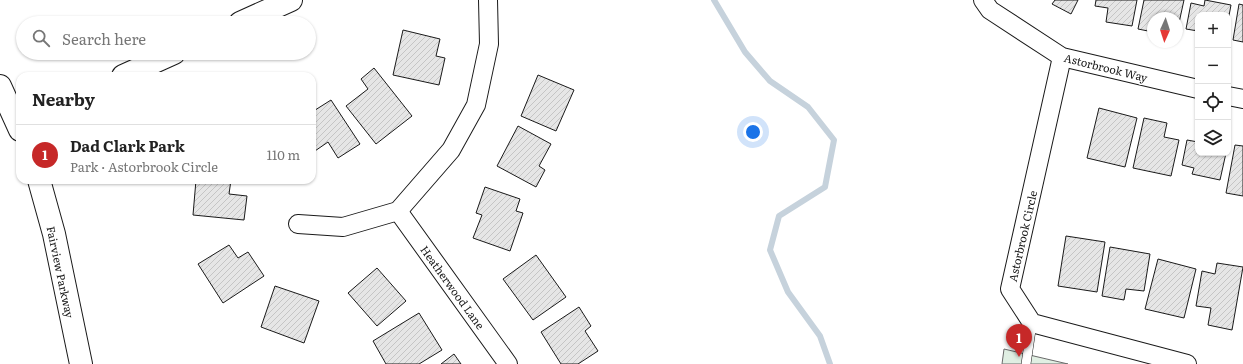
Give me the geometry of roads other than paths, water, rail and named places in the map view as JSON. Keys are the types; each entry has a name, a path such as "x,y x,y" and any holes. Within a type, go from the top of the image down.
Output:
{"main road":[{"path":"256,16 291,0"},
{"path":"132,72 158,60"},
{"path":"0,86 16,119"},
{"name":"Fairview Parkway","path":"40,184 54,234 81,364"}],"street":[{"path":"298,224 343,227 398,211 451,150 476,105 489,44 488,0"},
{"name":"Astorbrook Way","path":"983,0 990,10 1062,57 1195,88"},
{"name":"Astorbrook Circle","path":"1032,323 1010,289 1062,57"},
{"path":"1231,97 1243,99"},
{"name":"Heatherwood Lane","path":"398,211 508,364"},
{"path":"1032,323 1187,364"}],"lane":[{"path":"1026,364 1032,323"}],"waterway":[{"path":"714,0 745,52 770,81 808,107 834,140 825,187 779,216 770,250 788,292 820,336 830,364"}],"place":[{"name":"Dad Clark Park","path":"1019,357"}]}
